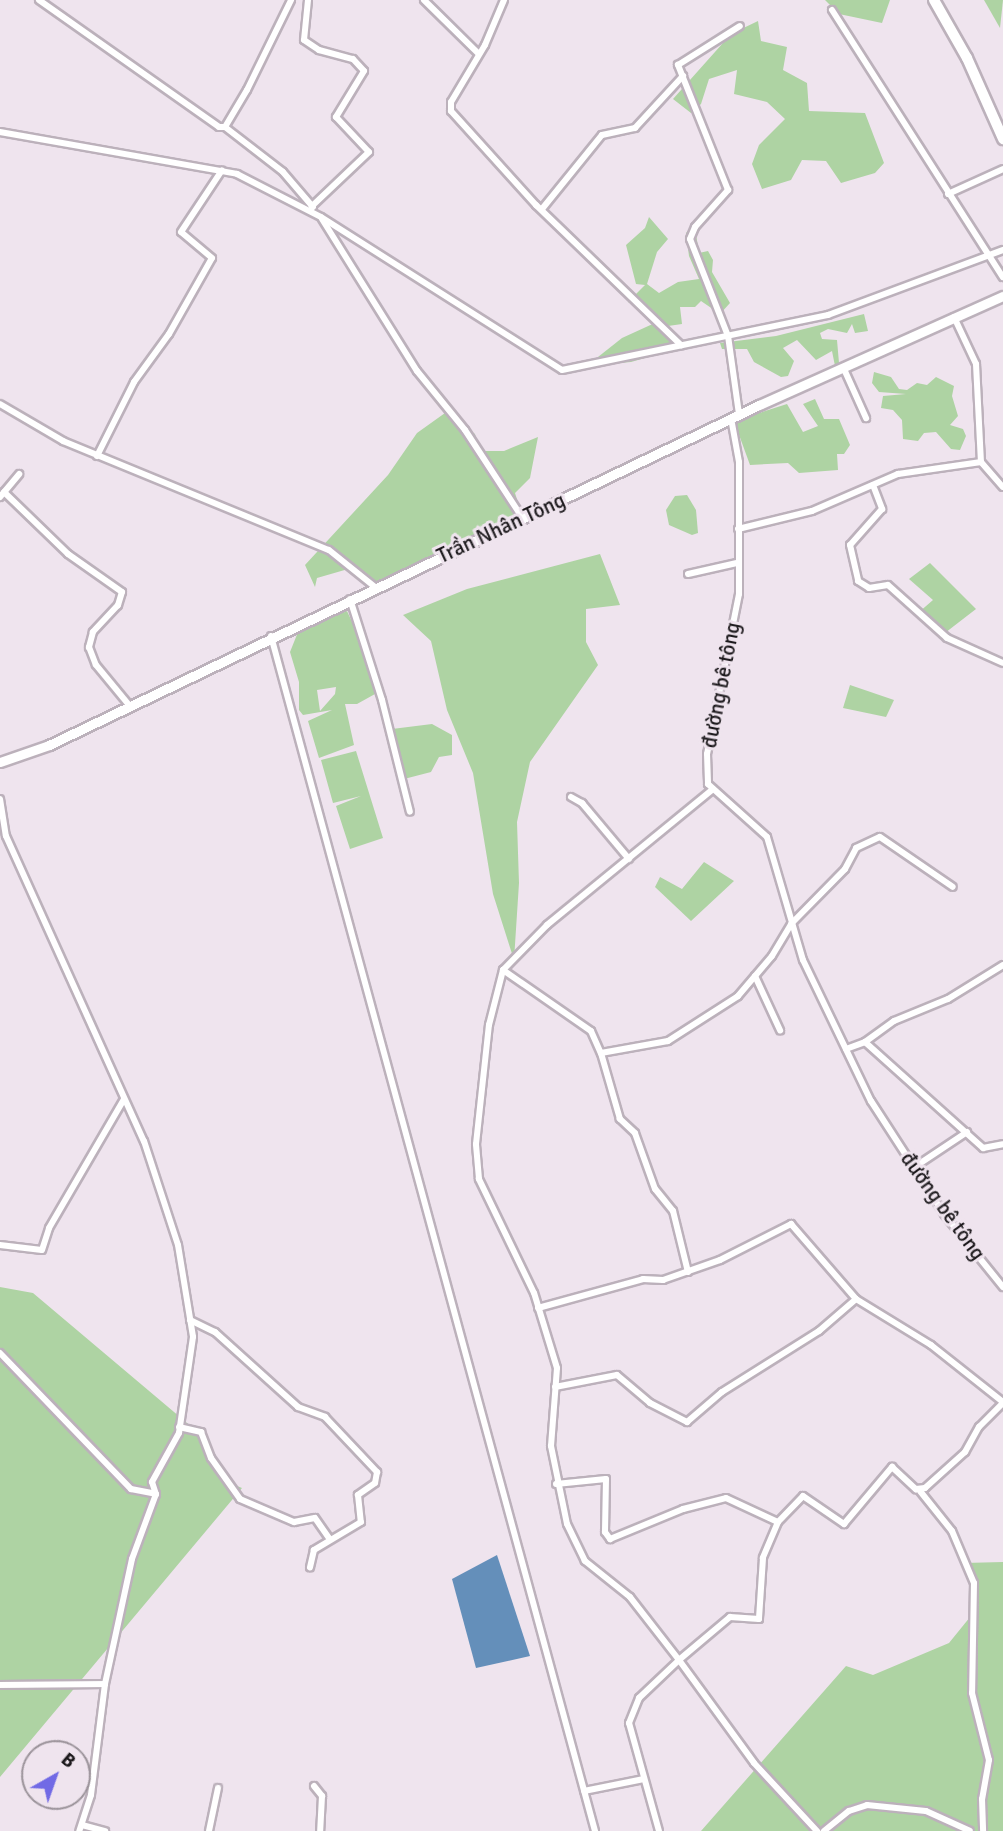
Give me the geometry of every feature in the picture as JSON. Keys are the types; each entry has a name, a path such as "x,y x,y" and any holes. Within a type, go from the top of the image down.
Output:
{"highway":[{"path":"934,0 967,58 1003,139"}],"street":[{"path":"39,0 225,127 289,177 319,216 417,372 465,430 522,517"},
{"path":"225,127 284,20 290,0"},
{"path":"309,0 304,40 318,50 350,57 364,71 336,117 369,152 312,206"},
{"path":"424,0 478,53"},
{"path":"504,0 451,102 450,111 542,209 681,345"},
{"path":"832,10 1003,277"},
{"path":"542,209 602,135 635,128 683,76 678,65 682,59 740,26"},
{"name":"đường bê tông","path":"683,76 728,190 695,226 690,239 728,336 739,462 739,594 707,754 712,790 767,837 791,924 821,1006 871,1101 913,1168 1003,1287"},
{"path":"0,132 222,170 319,216 558,369 580,369 828,315 1003,250"},
{"path":"948,194 1003,169"},
{"path":"97,456 134,383 170,334 212,258 181,232 222,170"},
{"name":"Trần Nhân Tông","path":"0,762 49,745 271,636 735,416 1003,296"},
{"path":"954,317 976,364 981,462 1003,487"},
{"path":"844,369 866,418"},
{"path":"0,404 54,437 329,550 375,587"},
{"path":"738,529 789,519 908,471 981,462"},
{"path":"19,474 2,494 68,554 122,593 118,605 93,632 89,647 96,666 129,705"},
{"path":"873,485 882,509 850,545 858,581 869,588 888,585 947,638 1003,663"},
{"path":"688,574 737,563"},
{"path":"350,599 382,700 410,812"},
{"path":"271,636 595,1831"},
{"path":"712,790 547,925 503,970 489,1025 476,1144 479,1179 538,1308 556,1368 551,1447 556,1484 568,1524 585,1561 630,1597 754,1763 817,1831"},
{"path":"571,797 582,803 629,859"},
{"path":"0,799 6,836 144,1142 178,1245 193,1337 179,1427 152,1482 156,1494 132,1559 105,1684 91,1795 81,1828 106,1831"},
{"path":"601,1053 668,1041 738,996 791,924 845,869 856,848 880,837 954,887"},
{"path":"846,1049 865,1042 894,1021 948,999 1003,965"},
{"path":"503,970 592,1031 620,1119 635,1133 654,1189 673,1211 688,1272"},
{"path":"755,976 780,1030"},
{"path":"865,1042 983,1148 1003,1144"},
{"path":"0,1245 43,1250 49,1228 124,1099"},
{"path":"913,1168 967,1132"},
{"path":"538,1308 688,1272 791,1224 856,1298 930,1345 1003,1403 979,1427 965,1452 920,1490"},
{"path":"555,1387 617,1375 650,1403 687,1422 722,1392 819,1331 856,1298"},
{"path":"190,1320 215,1332 299,1408 325,1416 374,1466 375,1483 358,1495 361,1522 330,1538 312,1552 310,1568"},
{"path":"0,1353 131,1489 156,1494"},
{"path":"179,1427 201,1432 211,1458 240,1499 294,1522 315,1518 330,1538"},
{"path":"659,1831 629,1723 639,1698 730,1617 759,1619 763,1558 778,1522 803,1496 844,1524 879,1477 892,1466 920,1490 952,1531 974,1583 972,1693 989,1760 982,1799 984,1831"},
{"path":"556,1484 606,1479 605,1532 610,1539 722,1499 747,1504 778,1522"},
{"path":"0,1685 105,1684"},
{"path":"584,1791 644,1779"},
{"path":"314,1786 322,1796 320,1831"},
{"path":"209,1831 218,1788"},
{"path":"824,1831 849,1811 867,1805 926,1811 970,1831"}],"green space":[{"path":"825,0 890,0 882,23 839,14"},
{"path":"984,0 1003,0 1000,28"},
{"path":"758,21 761,41 787,47 783,70 807,83 809,111 865,113 884,163 875,173 841,183 826,161 802,160 791,180 762,189 752,164 759,145 785,119 767,102 734,94 737,70 709,79 701,104 691,113 673,99 731,34"},
{"path":"649,217 668,239 657,252 647,284 659,293 678,282 699,279 689,256 686,233 690,229 696,234 699,253 708,251 713,260 712,272 730,303 720,314 701,301 695,307 680,307 682,324 668,326 628,302 645,285 636,284 626,245 645,228"},
{"path":"864,314 868,331 855,333 852,324 847,333 828,329 820,333 822,339 837,340 839,363 835,366 832,351 816,360 797,340 783,348 794,361 788,376 781,377 754,362 747,349 722,349 720,343 776,336"},
{"path":"657,322 683,347 631,362 606,364 598,357 622,338"},
{"path":"874,372 891,377 899,389 907,390 917,383 927,385 936,377 954,386 952,396 958,416 950,425 963,429 966,436 960,450 951,449 936,432 924,433 918,441 903,439 902,420 893,410 881,408 883,396 906,394 879,392 872,383"},
{"path":"815,399 824,419 839,419 850,445 844,454 837,454 838,470 799,473 788,463 750,465 734,421 787,404 803,432 818,426 803,404"},
{"path":"445,413 475,434 479,451 504,451 538,437 530,478 515,493 521,512 368,587 355,567 317,578 315,587 305,565 388,475 417,433"},
{"path":"687,495 696,510 698,533 692,535 669,525 666,510 675,496"},
{"path":"600,554 620,605 586,609 586,642 598,665 530,762 517,822 519,883 514,960 493,894 473,773 447,710 431,641 403,615 467,589"},
{"path":"930,563 976,609 941,636 918,613 933,600 909,579"},
{"path":"347,611 368,657 375,694 357,704 345,704 354,745 319,758 308,721 332,710 303,715 299,710 299,682 290,652 298,632","holes":["336,687 335,694 320,711 317,690"]},
{"path":"850,685 894,700 886,717 843,708"},
{"path":"432,724 452,735 452,755 439,757 431,772 404,779 392,729"},
{"path":"356,751 383,838 350,849 336,806 361,796 333,803 321,760"},
{"path":"704,862 734,881 691,921 655,887 660,877 682,889"},
{"path":"0,1287 33,1293 206,1439 232,1484 242,1488 31,1740 21,1740 21,1752 0,1777"},
{"path":"1003,1562 1003,1831 701,1831 846,1666 873,1675 949,1643 979,1606 964,1563"}],"water":[{"path":"497,1555 530,1656 476,1668 452,1579"}]}
